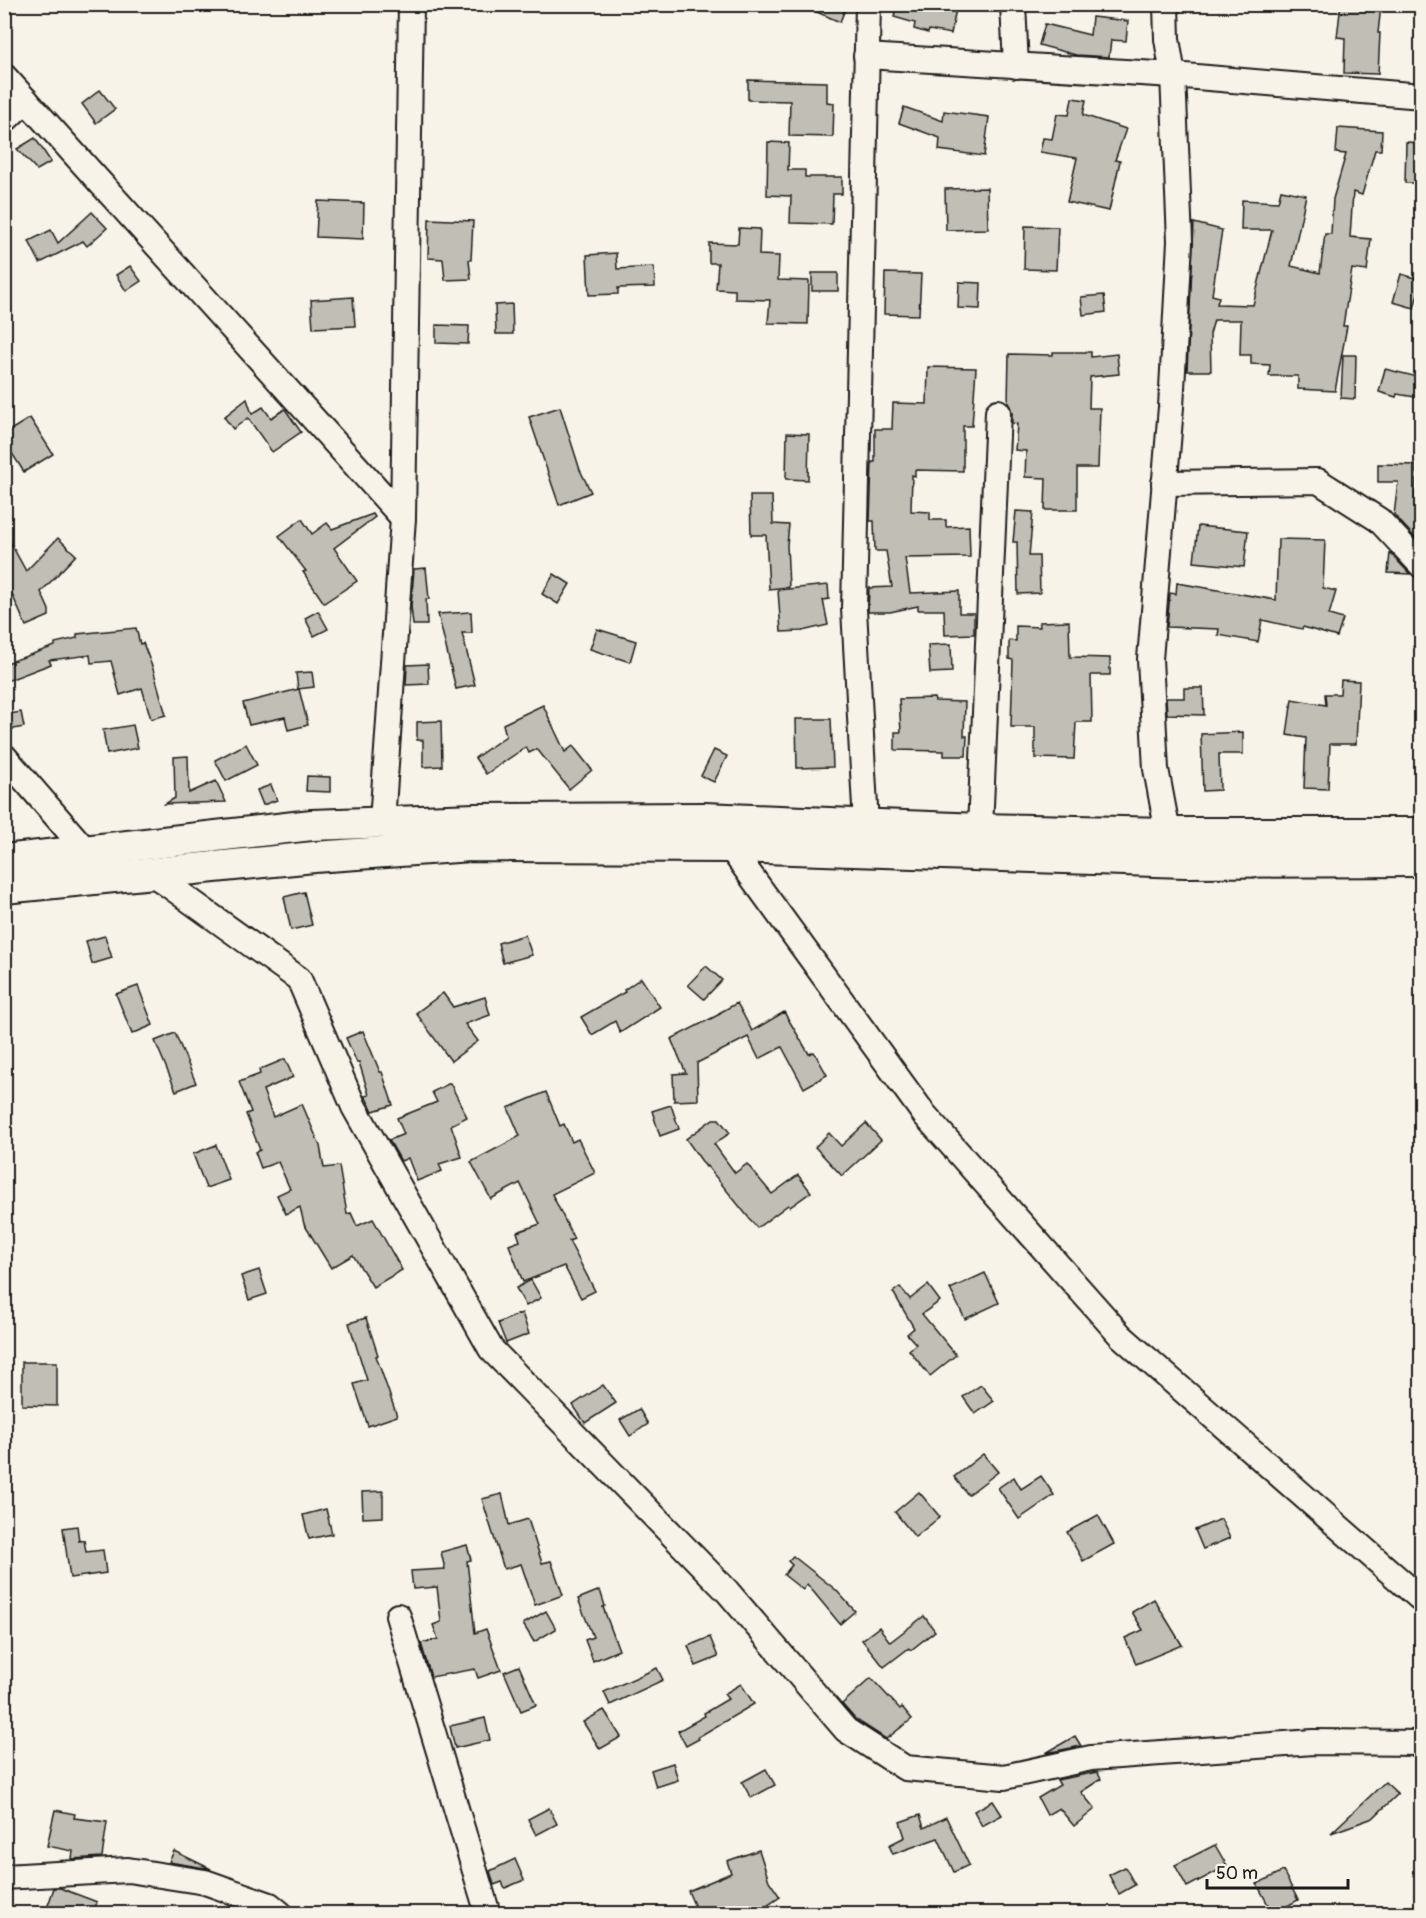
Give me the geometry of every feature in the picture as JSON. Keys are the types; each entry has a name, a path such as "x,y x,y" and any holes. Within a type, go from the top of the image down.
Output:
{"main road":[{"path":"4,860 312,825 475,819 704,818 980,829 1168,833 1422,833"},
{"path":"4,888 314,857 471,846 730,847 1186,862 1422,861"}],"street":[{"path":"382,822 403,518 411,4"},
{"path":"866,825 854,609 868,4"},
{"path":"1013,4 1016,66"},
{"path":"1166,4 1167,39 1173,75 1180,242 1150,659 1156,769 1168,833 1186,862"},
{"path":"867,56 1173,75 1422,96"},
{"path":"4,76 403,518"},
{"path":"4,121 26,100"},
{"path":"980,829 998,412"},
{"path":"1164,483 1318,481 1379,520 1422,566"},
{"path":"4,756 87,852"},
{"path":"730,847 924,1114 1121,1336 1422,1600"},
{"path":"153,874 299,979 354,1107 491,1349 727,1590 846,1730 905,1768 1004,1777 1091,1758 1313,1742 1422,1743"},
{"path":"398,1616 488,1914"},
{"path":"4,1877 128,1870 205,1882 270,1905 281,1914"}],"building":[{"path":"798,4 847,4 840,22"},
{"path":"897,4 957,4 951,34 929,30 928,33 914,29 915,23 894,17"},
{"path":"1341,4 1381,6 1378,33 1380,33 1378,74 1344,73 1345,38 1337,37"},
{"path":"1092,17 1128,21 1126,41 1111,40 1109,57 1076,55 1039,45 1045,24 1090,35"},
{"path":"748,80 827,82 827,102 834,103 833,137 789,136 790,101 748,100"},
{"path":"100,90 115,109 96,123 82,104"},
{"path":"1072,98 1086,100 1083,115 1126,129 1115,160 1120,161 1109,211 1067,202 1077,158 1040,152 1043,138 1052,139 1057,114 1069,115"},
{"path":"904,107 943,121 944,111 989,117 984,156 939,150 940,138 899,123"},
{"path":"1338,128 1382,131 1381,150 1375,150 1362,195 1353,192 1350,237 1371,239 1367,271 1352,269 1343,326 1347,326 1335,391 1298,389 1298,376 1269,376 1270,365 1251,364 1251,355 1240,355 1241,320 1214,320 1210,334 1211,371 1187,371 1194,223 1222,230 1212,295 1219,297 1217,304 1253,305 1272,230 1241,230 1242,200 1278,202 1281,190 1306,195 1291,266 1320,273 1325,234 1331,234 1333,199 1346,154 1336,153"},
{"path":"35,138 51,162 37,170 17,149"},
{"path":"768,142 789,143 788,170 805,170 805,177 842,177 842,194 833,194 832,224 790,223 791,196 767,195"},
{"path":"1406,142 1422,143 1422,183 1405,183"},
{"path":"987,188 988,229 946,230 945,189"},
{"path":"318,201 364,203 363,239 316,237"},
{"path":"92,212 107,228 87,246 83,241 40,263 29,241 51,230 58,243"},
{"path":"429,219 473,221 471,260 469,260 471,279 445,280 443,259 428,258"},
{"path":"1025,226 1058,227 1056,270 1024,269"},
{"path":"739,228 760,229 759,255 779,256 778,280 809,281 808,324 768,323 770,300 735,299 735,290 716,289 718,263 709,263 709,243 738,244"},
{"path":"616,253 617,269 654,267 655,287 618,288 618,294 589,295 587,255"},
{"path":"130,266 141,281 126,291 116,275"},
{"path":"812,273 838,273 838,291 812,291"},
{"path":"885,273 921,274 919,315 884,314"},
{"path":"1401,274 1422,280 1414,308 1393,302"},
{"path":"959,282 981,283 980,309 958,308"},
{"path":"1104,295 1106,312 1083,315 1081,297"},
{"path":"353,297 355,326 313,328 311,300"},
{"path":"512,304 513,334 496,334 495,305"},
{"path":"436,325 469,326 468,344 436,343"},
{"path":"1053,352 1091,352 1091,357 1117,354 1119,374 1090,377 1089,408 1100,408 1098,468 1077,468 1077,510 1045,510 1046,478 1025,477 1026,451 1015,450 1017,424 1012,423 1012,412 1008,403 1009,354 1053,355"},
{"path":"1343,355 1356,355 1355,399 1341,398"},
{"path":"928,367 976,368 972,426 963,426 963,471 915,470 915,476 912,475 911,511 930,512 930,520 946,520 946,527 969,526 970,557 905,558 910,593 959,591 959,613 974,613 974,634 945,635 944,610 918,610 918,606 890,612 868,612 869,588 892,587 886,551 875,551 874,521 870,521 875,429 892,429 893,403 927,404"},
{"path":"1385,369 1422,378 1422,398 1397,394 1396,397 1379,392"},
{"path":"247,399 252,414 263,407 271,418 285,409 301,432 272,452 248,418 233,429 224,417"},
{"path":"560,407 580,470 591,492 559,505 529,417"},
{"path":"30,418 53,454 24,472 4,441 4,434"},
{"path":"787,433 809,434 808,480 786,479"},
{"path":"1378,464 1416,465 1415,506 1422,507 1422,545 1394,515 1398,482 1378,482"},
{"path":"750,496 772,496 773,524 789,525 787,545 789,587 769,589 766,535 751,535"},
{"path":"1016,511 1033,512 1029,556 1039,556 1040,593 1018,594 1017,542 1013,542"},
{"path":"373,514 375,517 334,548 357,581 324,603 303,572 306,571 279,536 302,519 312,534 327,523 332,529"},
{"path":"1198,526 1248,531 1244,567 1194,562"},
{"path":"4,531 26,571 58,538 76,555 41,592 49,610 49,616 26,626 4,576"},
{"path":"1278,539 1325,540 1323,588 1336,591 1329,615 1343,619 1337,637 1303,627 1302,629 1262,620 1258,642 1218,635 1219,629 1167,627 1170,593 1176,594 1177,583 1276,600"},
{"path":"1390,553 1410,574 1388,573"},
{"path":"426,568 429,599 426,599 427,625 413,625 411,606 414,569"},
{"path":"554,574 570,584 558,604 542,594"},
{"path":"828,585 829,599 823,600 828,625 802,631 781,632 778,590"},
{"path":"318,611 328,629 314,636 305,618"},
{"path":"471,612 472,633 462,633 475,685 456,689 438,614"},
{"path":"1069,621 1070,657 1110,658 1110,675 1091,675 1092,722 1076,722 1074,759 1035,758 1035,727 1011,727 1013,660 1009,659 1009,640 1016,641 1016,626 1040,627 1039,622"},
{"path":"136,628 140,644 143,643 153,669 166,715 151,719 142,688 120,695 111,661 91,663 90,655 49,660 51,664 4,682 4,664 55,646 55,643 77,638 77,634"},
{"path":"597,629 636,641 630,662 590,649"},
{"path":"951,644 952,672 930,673 928,645"},
{"path":"428,664 429,684 406,685 407,665"},
{"path":"312,672 314,687 298,689 296,673"},
{"path":"1341,680 1359,681 1356,744 1330,744 1328,789 1304,788 1306,738 1287,735 1292,699 1326,705 1325,694 1340,694"},
{"path":"1184,688 1203,688 1204,715 1167,714 1166,698 1184,698"},
{"path":"299,689 308,725 288,730 285,717 249,725 243,703"},
{"path":"934,698 935,701 965,702 966,756 944,756 944,751 895,750 895,732 901,732 899,699"},
{"path":"543,705 565,752 573,746 592,770 569,789 537,749 529,753 526,747 486,774 475,758 506,736 503,724"},
{"path":"21,712 24,727 4,731 4,715"},
{"path":"796,719 831,719 833,767 797,768"},
{"path":"441,721 442,766 423,767 423,740 417,740 417,722"},
{"path":"133,725 138,748 107,754 103,730"},
{"path":"1243,732 1243,754 1219,754 1220,790 1203,791 1201,734"},
{"path":"246,744 257,765 226,781 215,760"},
{"path":"714,750 727,756 714,782 701,776"},
{"path":"188,756 189,793 216,781 226,802 165,804 175,798 174,757"},
{"path":"307,776 330,777 330,792 306,791"},
{"path":"271,785 277,800 263,805 257,790"},
{"path":"304,892 312,925 291,930 284,897"},
{"path":"525,935 532,955 503,963 498,943"},
{"path":"105,936 112,958 92,964 86,941"},
{"path":"706,966 722,980 704,999 688,985"},
{"path":"641,978 660,1007 620,1033 615,1021 592,1035 581,1017 625,992 624,990"},
{"path":"138,986 153,1025 132,1034 116,994"},
{"path":"443,993 453,1007 485,997 490,1015 465,1024 478,1041 451,1061 416,1013"},
{"path":"737,1003 752,1031 784,1012 809,1054 814,1052 827,1075 804,1088 782,1047 759,1059 748,1037 697,1063 698,1100 674,1101 673,1074 686,1073 671,1039"},
{"path":"363,1031 380,1072 382,1072 393,1105 373,1111 365,1096 369,1095 359,1062 357,1063 346,1038"},
{"path":"175,1033 196,1083 176,1091 155,1041"},
{"path":"285,1059 293,1077 263,1090 273,1117 302,1104 320,1146 324,1168 339,1166 347,1214 351,1213 357,1226 373,1219 402,1270 373,1287 353,1255 331,1268 304,1224 300,1207 286,1214 277,1195 290,1189 278,1162 261,1168 255,1152 260,1150 246,1114 251,1112 239,1082 260,1074 259,1070"},
{"path":"450,1083 467,1117 451,1125 462,1157 439,1164 442,1171 417,1181 408,1158 401,1161 389,1140 404,1134 397,1118 437,1102 432,1092"},
{"path":"546,1092 560,1126 564,1124 572,1142 578,1139 595,1173 552,1194 574,1239 569,1241 595,1291 581,1298 564,1266 523,1282 509,1245 520,1241 517,1232 540,1224 520,1183 491,1199 471,1162 520,1136 508,1108"},
{"path":"671,1105 679,1129 660,1136 652,1111"},
{"path":"713,1119 719,1119 730,1133 714,1144 735,1173 747,1164 772,1194 798,1175 811,1192 790,1207 788,1205 757,1228 706,1167 686,1139"},
{"path":"866,1123 881,1140 842,1176 815,1147 829,1133 841,1146"},
{"path":"216,1145 229,1180 206,1188 193,1154"},
{"path":"259,1270 267,1294 249,1300 241,1276"},
{"path":"985,1273 999,1303 965,1319 950,1289"},
{"path":"531,1280 541,1298 526,1306 516,1288"},
{"path":"928,1285 940,1301 922,1314 956,1355 930,1376 909,1350 916,1344 907,1334 914,1328 893,1292 900,1287 910,1299"},
{"path":"522,1313 529,1334 506,1343 498,1323"},
{"path":"366,1318 378,1355 376,1356 397,1416 368,1426 354,1384 367,1380 349,1323"},
{"path":"22,1362 57,1362 57,1406 22,1405"},
{"path":"603,1385 616,1403 585,1423 573,1405"},
{"path":"981,1385 994,1401 975,1414 963,1397"},
{"path":"639,1409 648,1424 630,1436 620,1420"},
{"path":"983,1454 998,1472 968,1495 954,1477"},
{"path":"1041,1476 1054,1495 1019,1519 998,1488 1014,1477 1021,1489"},
{"path":"383,1491 383,1517 363,1518 362,1492"},
{"path":"919,1492 940,1517 915,1537 895,1512"},
{"path":"502,1494 509,1525 528,1519 542,1563 551,1561 563,1595 535,1605 521,1564 504,1569 482,1499"},
{"path":"326,1509 332,1534 309,1539 303,1515"},
{"path":"1098,1515 1114,1544 1083,1561 1067,1532"},
{"path":"1221,1519 1230,1538 1203,1549 1195,1530"},
{"path":"77,1526 79,1541 84,1540 86,1552 103,1550 106,1573 70,1578 63,1528"},
{"path":"467,1545 471,1560 467,1561 475,1633 486,1629 501,1670 478,1678 475,1669 431,1677 421,1643 438,1639 433,1625 441,1622 437,1587 413,1589 411,1571 445,1569 441,1552"},
{"path":"793,1556 836,1590 855,1611 840,1624 807,1584 803,1590 784,1575 792,1565 788,1561"},
{"path":"600,1590 605,1606 603,1607 619,1650 593,1661 585,1640 593,1637 578,1599"},
{"path":"1154,1599 1182,1645 1136,1664 1125,1638 1143,1630 1132,1612"},
{"path":"546,1611 556,1629 534,1642 523,1624"},
{"path":"924,1616 935,1631 884,1667 862,1640 879,1627 890,1642"},
{"path":"710,1637 718,1657 696,1666 688,1646"},
{"path":"519,1666 536,1705 521,1711 504,1672"},
{"path":"657,1668 663,1680 610,1705 604,1692"},
{"path":"871,1678 912,1719 886,1739 855,1719 842,1704"},
{"path":"741,1684 754,1704 686,1746 678,1731 705,1716 704,1713 728,1699 724,1694"},
{"path":"604,1710 621,1737 600,1749 583,1722"},
{"path":"485,1718 490,1740 455,1748 450,1726"},
{"path":"1075,1736 1081,1746 1046,1753"},
{"path":"673,1763 678,1780 656,1787 651,1770"},
{"path":"766,1769 775,1785 751,1798 742,1782"},
{"path":"1097,1772 1101,1779 1081,1792 1095,1809 1074,1826 1059,1808 1047,1815 1038,1798 1060,1785 1057,1780"},
{"path":"1385,1782 1398,1794 1373,1818 1331,1833"},
{"path":"993,1801 1002,1815 982,1826 974,1811"},
{"path":"549,1808 557,1824 536,1835 528,1819"},
{"path":"55,1810 75,1814 74,1818 107,1822 102,1857 72,1859 73,1851 47,1846"},
{"path":"920,1815 924,1828 946,1817 969,1865 954,1872 938,1838 893,1854 889,1845 905,1837 900,1822"},
{"path":"1215,1845 1227,1866 1187,1887 1175,1865"},
{"path":"759,1850 769,1881 780,1897 755,1914 698,1914 688,1891 731,1873 727,1861"},
{"path":"174,1851 211,1869 169,1862"},
{"path":"515,1859 524,1880 505,1888 502,1882 494,1885 490,1871"},
{"path":"1125,1867 1135,1885 1119,1894 1109,1875"},
{"path":"1283,1871 1298,1900 1273,1914 1257,1884"},
{"path":"54,1888 60,1888 97,1902 93,1914 45,1914"}]}
